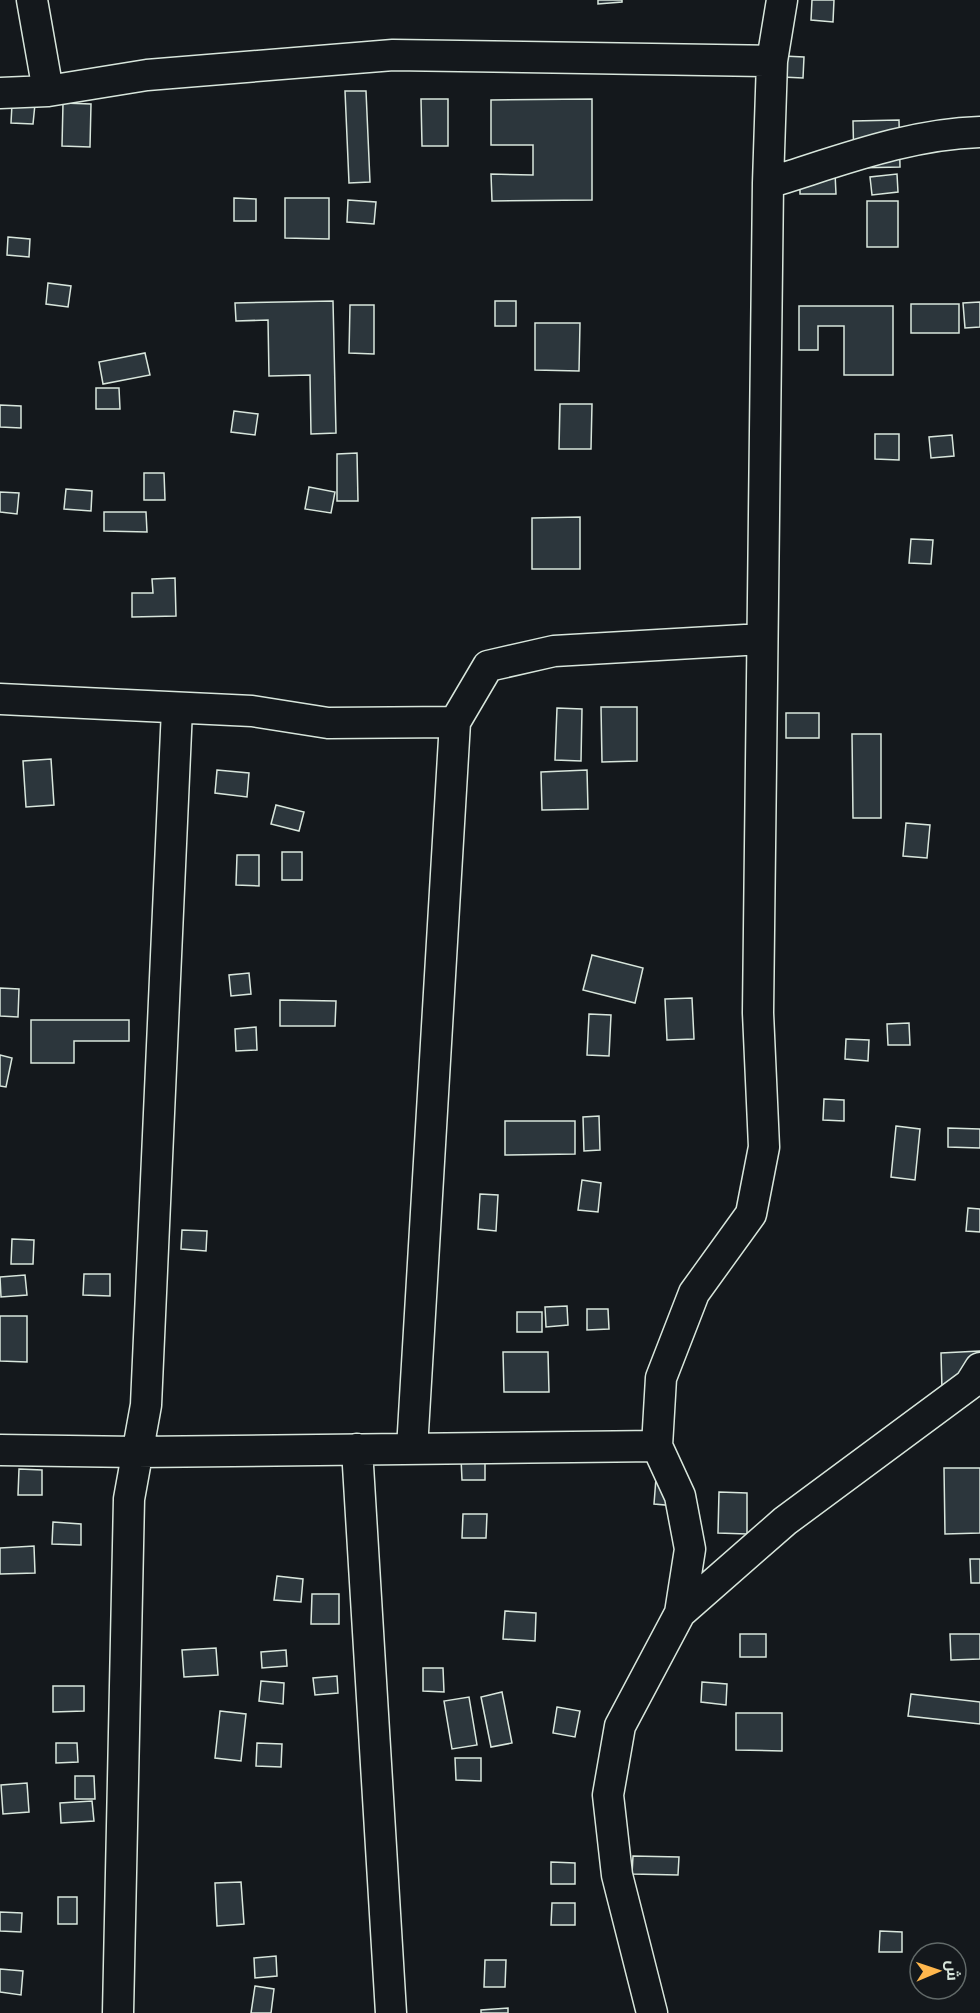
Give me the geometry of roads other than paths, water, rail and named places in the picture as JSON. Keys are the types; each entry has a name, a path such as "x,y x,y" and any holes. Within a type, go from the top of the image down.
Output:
{"street":[{"path":"32,0 48,91"},
{"path":"652,2013 618,1875 608,1795 620,1726 680,1613 690,1549 680,1496 657,1446 661,1378 694,1293 751,1214 764,1147 758,1013 768,183 772,61 782,0"},
{"path":"0,93 48,91 147,75 393,55 772,61"},
{"path":"768,183 901,143 953,133 980,132"},
{"path":"412,1449 455,722 488,666 554,651 762,639"},
{"path":"0,699 252,711 328,723 455,722"},
{"path":"118,2013 129,1498 146,1405 177,709"},
{"path":"680,1613 785,1521 970,1384 980,1368"},
{"path":"0,1450 137,1452 657,1446"},
{"path":"357,1449 391,2013"}]}
